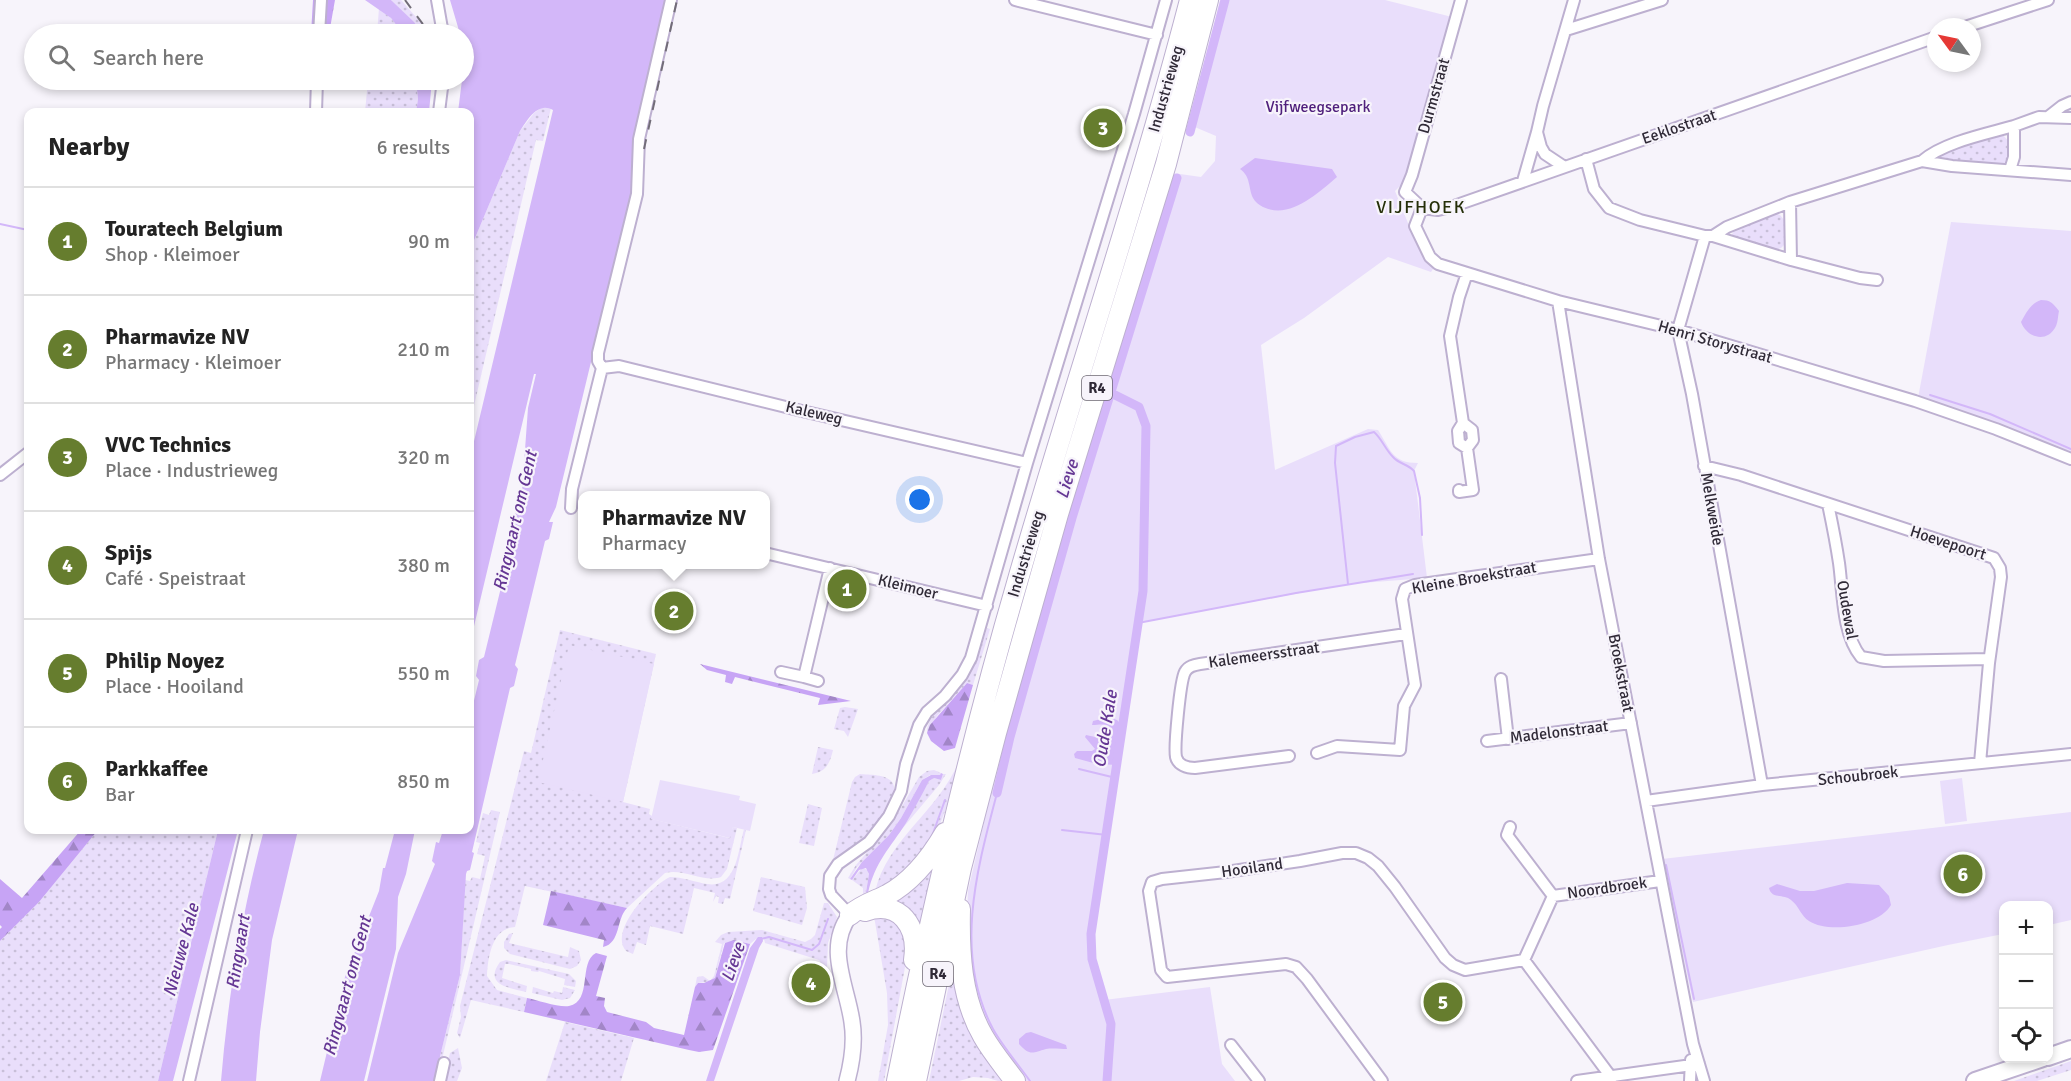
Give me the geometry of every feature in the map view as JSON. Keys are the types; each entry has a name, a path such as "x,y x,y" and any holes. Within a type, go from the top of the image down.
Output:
{"highway":[{"name":"Industrieweg","path":"897,1081 954,818 1017,583 1158,118 1190,0"},
{"name":"Industrieweg","path":"916,1081 961,868 996,733 1058,514 1166,164 1208,0"},
{"name":"R4","path":"850,915 856,909 890,894 911,877 932,854 954,818"},
{"path":"961,868 960,944 966,992 982,1035 1015,1081"},
{"name":"R4","path":"850,915 882,908 893,910 906,920 916,942 914,995"}],"main road":[{"path":"2053,1056 2071,1049"},
{"path":"1975,1081 2031,1063"}],"street":[{"path":"319,24 321,0"},
{"path":"437,0 441,24"},
{"path":"571,508 572,489 602,368 598,361 598,353 637,194 639,139 671,0"},
{"path":"1015,0 1157,35"},
{"name":"Industrieweg","path":"850,915 831,895 828,882 830,876 838,864 869,842 893,810 901,791 906,764 919,725 927,712 945,696 962,675 971,658 1166,0"},
{"name":"Durmstraat","path":"1422,208 1405,192 1412,175 1461,0"},
{"path":"1523,181 1574,0"},
{"path":"1566,30 1662,0"},
{"path":"1981,22 2048,0"},
{"name":"Eeklostraat","path":"1422,208 1438,210 1927,40"},
{"path":"316,108 317,90"},
{"path":"440,108 442,90"},
{"path":"2048,117 2071,102"},
{"path":"1709,236 1790,202 1922,161 1930,154 1961,142 2039,117 2071,118"},
{"path":"2010,170 2014,157 2014,126"},
{"path":"1538,132 1545,154 1563,166"},
{"path":"1586,159 1594,189 1610,208 1640,220 1709,236 1860,278 1877,280"},
{"path":"1922,161 1952,166 2071,175"},
{"path":"1790,202 1791,260"},
{"name":"Henri Storystraat","path":"1422,208 1415,226 1430,257 1438,264 1558,301 1678,330 1938,409 2071,459"},
{"name":"Melkweide","path":"1709,236 1678,330 1692,394 1762,785"},
{"path":"1459,490 1459,492 1473,490 1467,448 1459,442 1458,431 1463,423 1450,336 1467,273"},
{"name":"Broekstraat","path":"1558,301 1599,559 1692,1044 1694,1065 1688,1081"},
{"name":"Kaleweg","path":"602,368 619,366 1027,463"},
{"path":"2,473 24,456"},
{"name":"Hoevepoort","path":"1704,466 1720,469 1994,558 2000,568 2001,577 1989,659 1980,763"},
{"name":"Oudewal","path":"1828,504 1839,560 1848,633 1854,649 1861,657 1884,661 1989,659"},
{"name":"Kleimoer","path":"770,554 987,606"},
{"name":"Kleine Broekstraat","path":"1317,753 1337,746 1400,755 1404,706 1415,685 1402,599 1403,592 1408,587 1599,559"},
{"path":"804,677 830,568"},
{"name":"Kalemeersstraat","path":"1289,756 1195,768 1181,764 1176,758 1176,742 1182,680 1186,670 1200,664 1406,634"},
{"path":"781,672 818,681"},
{"path":"1501,679 1508,739"},
{"name":"Madelonstraat","path":"1486,741 1631,723"},
{"name":"Schoubroek","path":"1646,801 1762,785 2071,754"},
{"name":"Noordbroek","path":"1506,833 1553,896"},
{"path":"189,1081 246,834"},
{"name":"Hooiland","path":"1382,1081 1296,967 1286,964 1167,977 1161,970 1149,891 1152,882 1342,853 1356,853 1368,858 1378,866 1453,965 1465,970 1524,960"},
{"name":"Noordbroek","path":"1553,896 1660,880"},
{"name":"Noordbroek","path":"1524,960 1553,896"},
{"path":"847,1081 851,1062 852,1021 837,948 842,929 850,915"},
{"path":"1524,960 1611,1079"},
{"path":"1231,1045 1259,1081"},
{"path":"843,1081 851,1062"},
{"path":"440,1081 444,1063"},
{"path":"1577,1081 1611,1079 1694,1065"},
{"name":"Broekstraat","path":"1694,1065 1703,1079"},
{"path":"1688,1081 1703,1079"}],"green space":[{"path":"313,0 335,0 331,24 312,24"},
{"path":"391,0 401,0 422,24 413,22"},
{"name":"Vijfweegsepark","path":"1220,0 1385,0 1452,17 1408,178 1395,191 1410,228 1435,266 1431,272 1388,257 1304,318 1261,345 1275,470 1368,429 1378,430 1397,458 1418,463 1414,471 1427,578 1348,584 1138,623 1091,934 1092,959 1104,1000 1210,987 1222,1064 1235,1081 1023,1081 988,1031 972,990 967,911 968,891 994,779 1067,517 1173,173 1201,177 1215,161 1216,136 1190,125"},
{"path":"379,8 396,24 378,24"},
{"path":"367,90 417,90 417,108 365,108"},
{"path":"541,108 551,108 543,141 536,140 474,406 474,240 520,131"},
{"path":"2003,135 2011,144 2009,158 2003,166 1936,161 1935,156"},
{"path":"1775,213 1785,221 1786,243 1781,248 1773,251 1733,239 1734,229"},
{"path":"1951,222 2071,231 2071,453 1918,398"},
{"path":"987,628 990,629 973,685 967,683 937,716 927,733 931,718 971,671"},
{"path":"560,630 656,654 623,802 650,809 649,814 652,819 729,838 733,827 737,828 727,869 721,877 714,878 679,872 665,873 627,908 525,886 515,927 501,932 496,938 490,952 487,976 497,990 527,998 524,1012 471,1000 460,1038 457,1033 461,1017 460,1006 524,751 531,753"},
{"path":"569,645 654,664 623,802 538,782"},
{"path":"700,664 851,701 818,705 820,698 735,677 732,684 725,682 726,675 707,670"},
{"path":"967,683 973,685 955,748 944,751 931,741 927,733 930,725"},
{"path":"840,708 858,709 848,737 844,731 834,729"},
{"path":"818,747 833,750 827,766 812,774"},
{"path":"959,761 942,819 929,845 906,872 875,892 890,856 939,795"},
{"path":"934,770 941,773 940,775 930,775 922,780 889,835 857,867 850,879 848,878 856,865 891,825 919,777 927,771"},
{"path":"860,774 877,775 889,779 894,789 893,796 885,814 862,843 833,860 852,782"},
{"path":"943,774 946,774 939,785 897,835 929,781 934,778 941,780"},
{"path":"1962,778 1967,821 1945,824 1940,781"},
{"path":"660,780 740,796 739,800 756,804 750,831 733,827 730,838 651,819"},
{"path":"808,804 822,808 814,846 799,843"},
{"path":"491,810 500,812 437,1081 434,1081 460,975 465,880 470,881 472,877 480,879 485,856 477,854 480,843 476,842 483,813 489,815"},
{"path":"2071,812 2071,920 2053,924 2053,901 1999,901 1999,935 1693,1002 1662,859"},
{"path":"744,829 746,830 730,899 725,898 723,904 718,903 719,897 716,896 713,902 715,893 694,888 683,934 650,926 646,945 637,942 633,954 626,951 622,942 623,932 627,921 643,899 670,877 707,884 717,884 725,880 738,857"},
{"path":"78,834 95,834 39,902 0,941 2,927 0,925 0,879 22,898"},
{"path":"95,834 217,834 158,1081 0,1081 0,941 39,902"},
{"path":"936,856 918,931 886,903"},
{"path":"862,868 868,870 869,875 866,891 868,893 863,897 863,888 852,880"},
{"path":"761,877 805,887 807,908 802,925 753,911"},
{"path":"551,891 627,908 613,941 603,947 604,940 543,925"},
{"path":"824,903 828,903 837,917 828,943 827,967 824,968 819,960 765,943 764,939 756,939 750,944 740,941 724,943 715,978 709,982 698,983 695,987 697,977 703,976 710,981 714,976 722,944 715,942 721,935 728,932 762,930 805,942 815,935"},
{"path":"874,916 891,919 901,926 908,951 884,1081 878,1081 888,1025 887,993"},
{"path":"513,933 509,943 568,957 570,947 579,951 581,960 577,966 570,969 510,954 504,948 504,942 509,934"},
{"path":"734,940 750,944 713,1050 699,1052 689,1050 524,1012 527,998 560,1006 576,1003 581,997 588,964 596,953 607,956 596,996 605,998 604,1006 607,1012 646,1022 654,1028 684,1035 695,987 698,983 715,978 725,943"},
{"path":"506,960 569,974 576,981 575,987 564,985 565,979 505,964 502,978 527,986 526,992 506,987 497,981 495,976 500,962"},
{"path":"953,965 1012,1081 973,1077 959,1081 929,1081"},
{"path":"533,987 553,993 554,991 562,993 563,987 575,990 570,998 562,1000 532,993"},
{"path":"565,1022 634,1038 621,1081 546,1081"},
{"path":"458,1048 462,1068 457,1081 443,1081 450,1053"},
{"path":"2071,1061 2071,1070 2037,1081 2014,1081"}],"water":[{"path":"365,0 391,0 415,24 396,24 391,18"},
{"name":"Ringvaart om Gent","path":"450,0 665,0 634,148 633,188 556,507 549,522 553,522 549,539 545,541 515,665 518,669 514,686 510,688 472,852 474,853 470,870 466,874 460,975 434,1081 367,1081 398,953 435,864 432,861 436,842 439,843 442,834 474,834 474,701 479,680 476,676 479,660 484,657 514,534 512,530 516,511 519,513 521,505 528,408 536,374 534,374 474,626 474,441 553,110 542,108 538,110 520,131 474,240 474,108 458,108 461,90 474,90 474,24 457,24"},
{"path":"417,90 431,90 429,108 417,108"},
{"path":"1255,158 1332,169 1337,177 1303,203 1283,210 1273,210 1255,201 1248,179 1240,169"},
{"path":"2041,300 2051,302 2059,311 2057,324 2052,332 2043,337 2037,337 2028,332 2021,322 2032,306"},
{"path":"1109,717 1117,720 1123,726 1118,765 1097,764 1075,758 1074,754 1077,751 1095,749 1085,737 1086,735 1109,740 1111,730 1108,725 1092,725 1093,721"},
{"path":"943,774 941,780 934,778 929,781 906,823 879,864 868,893 866,892 869,874 866,868 859,870 852,880 850,879 862,862 889,835 922,780"},
{"path":"217,834 237,834 173,1081 158,1081"},
{"name":"Ringvaart","path":"263,834 297,834 272,940 256,1081 221,1081 237,954"},
{"name":"Ringvaart om Gent","path":"394,834 414,834 406,874 398,897 396,949 364,1081 320,1081 345,977 379,891 383,868 385,868"},
{"path":"1847,883 1879,885 1889,896 1891,905 1885,912 1865,923 1829,927 1809,921 1791,900 1772,894 1769,888 1777,884 1800,891 1814,891"},
{"path":"758,937 762,937 763,941 714,1081 706,1081 750,948"},
{"path":"1031,1032 1066,1045 1067,1049 1029,1052 1019,1044 1019,1039"}],"waterway":[{"name":"Lieve","path":"1190,132 1225,0"},
{"name":"Lieve","path":"997,793 1010,737 1072,518 1177,178"},
{"path":"0,224 24,229"},
{"name":"Oude Kale","path":"1107,1081 1111,1024 1092,959 1091,934 1143,591 1146,426 1139,407 1115,395"},
{"path":"1930,395 1990,414 2071,449"},
{"path":"1348,584 1335,463 1336,446 1355,437 1374,432 1395,459 1414,471 1420,498 1422,535"},
{"path":"1138,623 1296,593 1413,574"},
{"path":"1079,769 1116,778"},
{"path":"997,793 982,851 972,911 971,941 974,971 981,1000 993,1029 1030,1081"},
{"path":"931,839 945,800"},
{"path":"1062,830 1107,835"},
{"path":"1666,865 1694,999"},
{"name":"Lieve","path":"761,939 769,937 812,950 819,944 828,919"}],"railway":[{"path":"405,0 423,24"},
{"path":"644,149 677,0"}],"place":[{"name":"VVC Technics","path":"1103,128"},
{"name":"Touratech Belgium","path":"847,589"},
{"name":"Pharmavize NV","path":"674,611"},
{"name":"Parkkaffee","path":"1963,874"},
{"name":"Spijs","path":"811,983"},
{"name":"Philip Noyez","path":"1443,1002"}],"district":[{"name":"VIJFHOEK","path":"1421,207"}],"water label":[{"name":"Nieuwe Kale","path":"181,950"}]}
